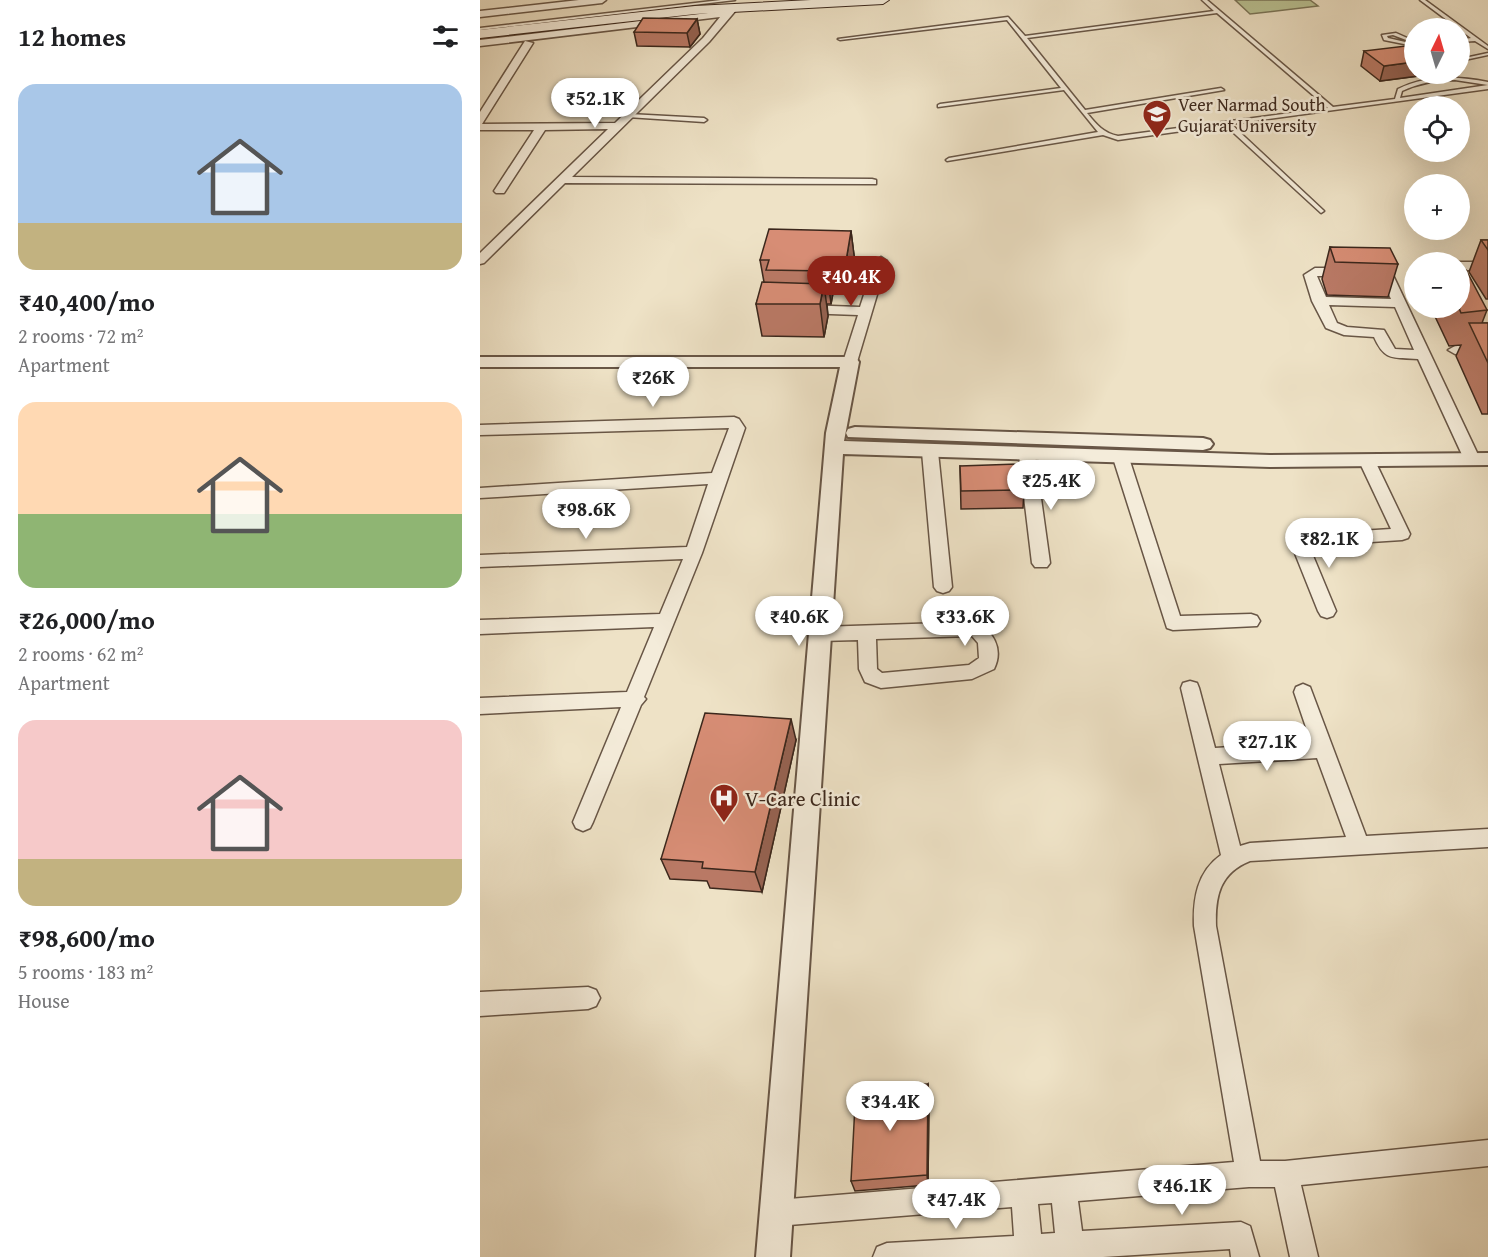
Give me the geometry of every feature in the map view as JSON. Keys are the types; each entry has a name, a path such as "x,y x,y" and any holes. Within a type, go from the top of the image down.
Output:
{"main road":[{"path":"480,22 657,0"},
{"path":"480,34 696,5 732,7 762,3 821,5 883,0"}],"street":[{"path":"480,14 602,0"},
{"path":"480,43 732,7"},
{"path":"481,258 706,40 732,7"},
{"path":"480,121 528,43"},
{"path":"500,191 542,126"},
{"path":"480,127 619,126"},
{"path":"564,180 872,182"},
{"path":"773,1257 835,440 850,362 881,261"},
{"path":"1470,266 1488,266"},
{"path":"1424,355 1391,353 1387,350 1379,333 1337,329 1331,325 1319,301 1311,273 1378,272 1387,276 1424,355 1475,454"},
{"path":"1319,301 1400,303"},
{"path":"795,309 866,311"},
{"path":"1455,350 1488,349 1479,331"},
{"path":"480,362 850,362"},
{"path":"480,430 734,422 737,428 694,553 636,699 583,822"},
{"path":"835,440 1264,446 1475,454"},
{"path":"835,440 930,452 1121,458 1367,461 1475,454 1488,444"},
{"path":"930,452 943,587"},
{"path":"1027,455 1041,563"},
{"path":"1121,458 1173,622 1251,621"},
{"path":"1327,611 1298,541 1402,534 1367,461"},
{"path":"480,493 718,478"},
{"path":"480,561 694,553"},
{"path":"480,627 667,620"},
{"path":"820,634 973,629 983,633 987,640 989,657 987,664 972,672 881,681 872,677 868,669 867,633"},
{"path":"1190,688 1232,857"},
{"path":"1303,692 1359,845"},
{"path":"480,706 636,699"},
{"path":"1208,757 1324,749"},
{"path":"1249,1174 1205,926 1203,908 1207,888 1214,874 1232,857 1250,852 1488,838"},
{"path":"480,1004 588,998"},
{"path":"777,1213 1249,1174 1285,1174 1488,1153"},
{"path":"1285,1174 1304,1257"},
{"path":"1064,1189 1086,1249"},
{"path":"1024,1192 1029,1248"},
{"path":"887,1257 1002,1253 1029,1248 1086,1249 1241,1235 1245,1257"}],"lane":[{"path":"1204,0 1332,109"},
{"path":"1422,0 1488,48"},
{"path":"480,29 696,5"},
{"path":"1025,37 1218,12"},
{"path":"840,39 1010,19 1063,89 1102,133"},
{"path":"1394,34 1414,44 1386,39 1384,35 1394,34"},
{"path":"1470,40 1476,39"},
{"path":"1470,58 1488,54"},
{"path":"1397,100 1400,90 1412,83 1446,78 1488,85"},
{"path":"949,160 1102,133 1118,138 1397,100 1488,85"},
{"path":"940,106 1063,89"},
{"path":"1083,112 1221,90"},
{"path":"629,116 704,120"},
{"path":"1227,124 1321,211"}],"green space":[{"path":"1235,0 1310,0 1318,6 1250,14"}],"building":[{"path":"643,18 697,19 687,33 634,32"},
{"path":"1404,46 1404,63 1384,66 1364,51"},
{"path":"769,229 851,231 846,261 829,260 827,271 766,270 769,260 760,260"},
{"path":"1481,240 1488,240 1488,250"},
{"path":"1330,247 1390,248 1398,264 1335,262"},
{"path":"1470,278 1487,310 1470,312"},
{"path":"762,282 824,284 820,304 756,304"},
{"path":"1469,323 1488,323 1488,363"},
{"path":"1021,464 1024,490 961,491 960,466"},
{"path":"705,713 791,719 755,872 702,868 703,862 661,859"},
{"path":"928,1084 927,1175 851,1181 856,1086"}],"place":[{"name":"Veer Narmad South Gujarat University","path":"1157,140"},
{"name":"V-Care Clinic","path":"724,824"}]}
